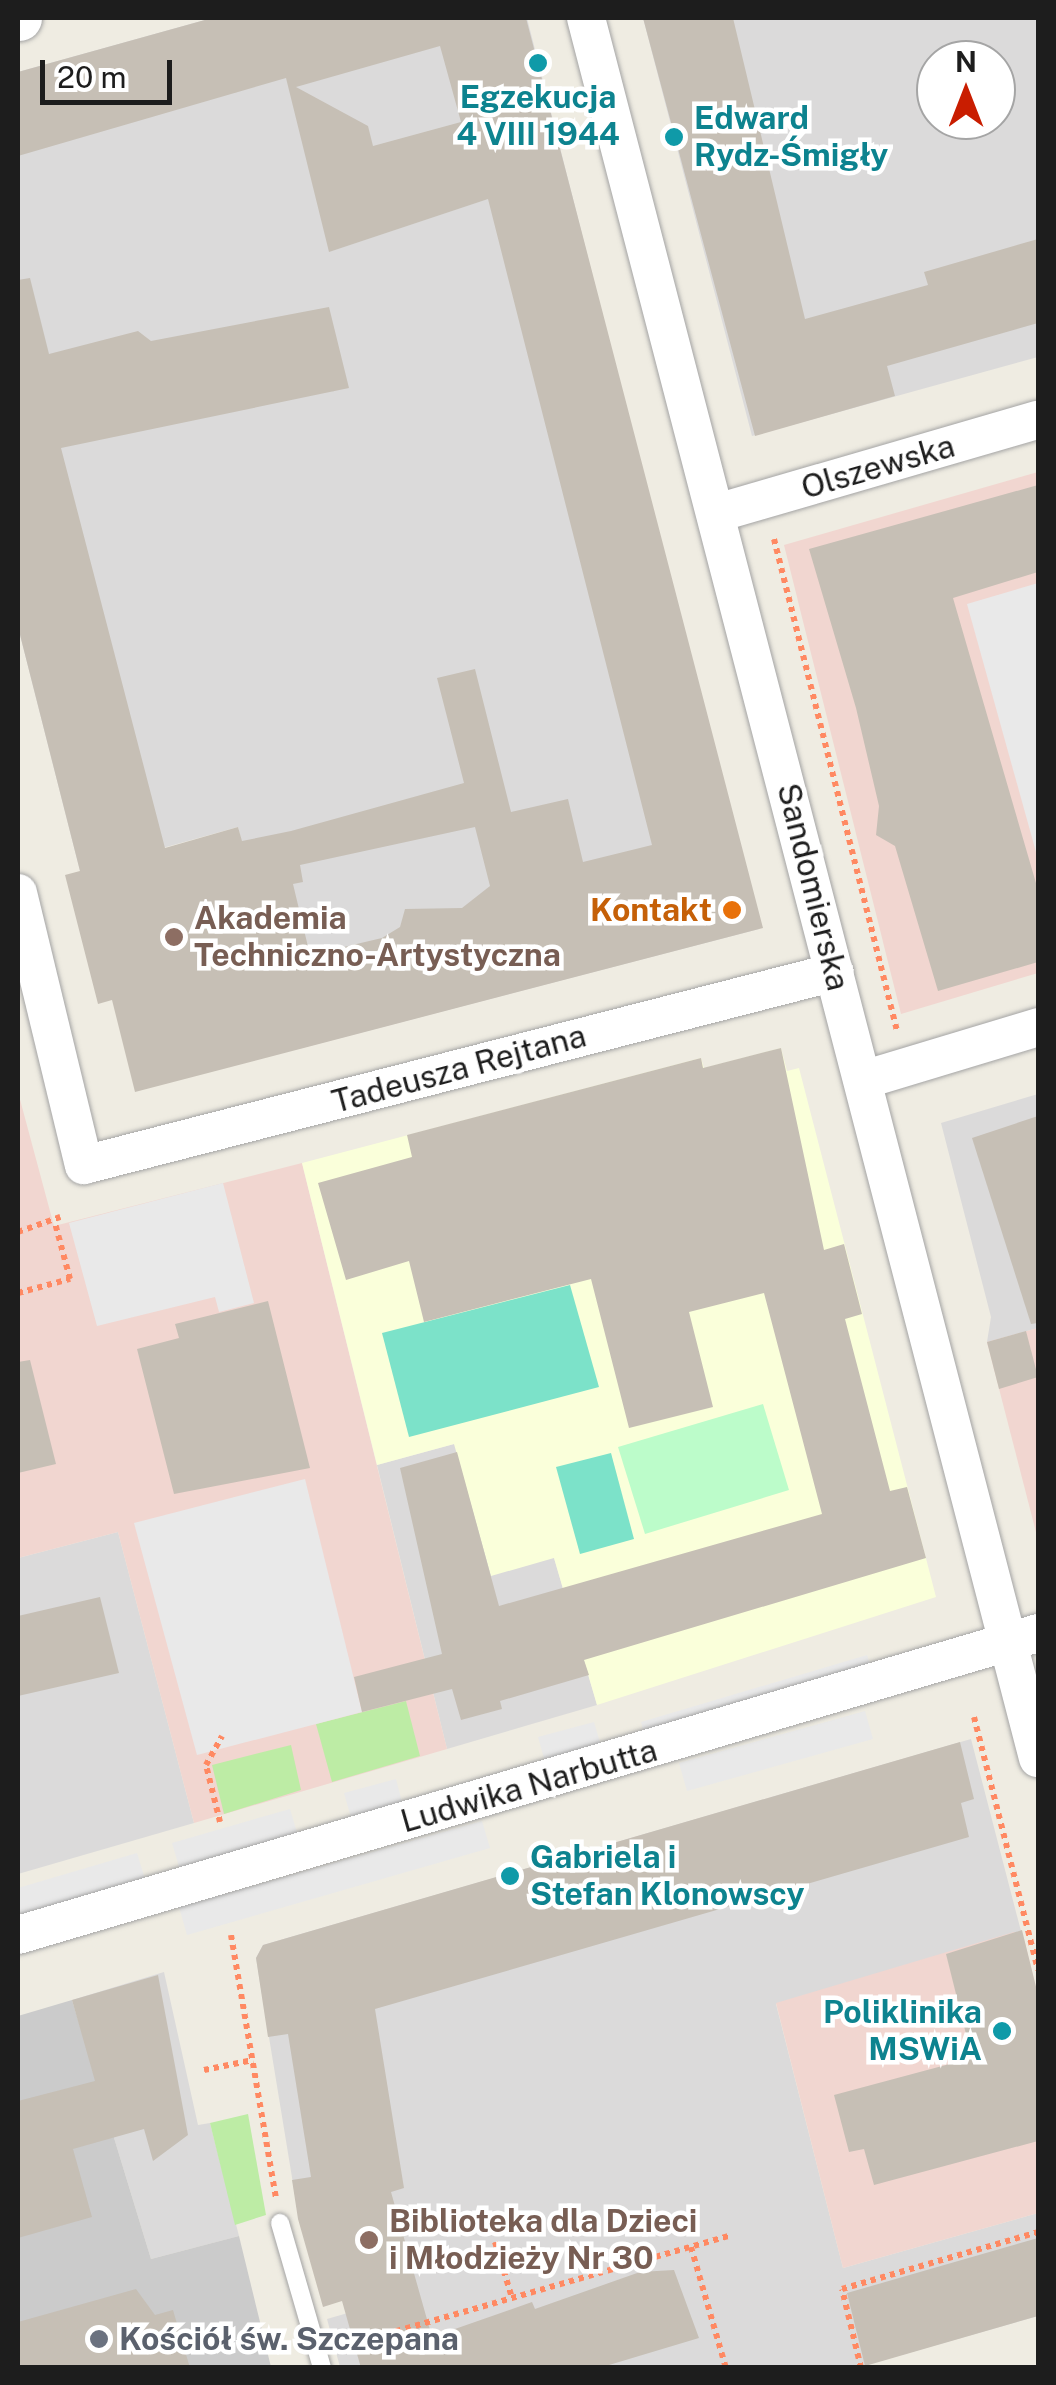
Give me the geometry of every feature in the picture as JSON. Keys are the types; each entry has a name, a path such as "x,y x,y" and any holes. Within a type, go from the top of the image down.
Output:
{"street":[{"name":"Sandomierska","path":"586,18 863,1080 1024,1638 1038,1758"},
{"name":"Olszewska","path":"717,513 1038,420"},
{"name":"Tadeusza Rejtana","path":"18,893 84,1165 835,972"},
{"path":"863,1080 1038,1027"},
{"name":"Ludwika Narbutta","path":"18,1934 1024,1638"}],"lane":[{"path":"280,2223 320,2360"}],"path":[{"path":"770,523 900,1038"},
{"path":"18,1232 58,1220 70,1280 18,1293"},
{"path":"974,1717 1038,1970"},
{"path":"220,1822 206,1765 222,1736"},
{"path":"231,1936 280,2223"},
{"path":"204,2070 252,2060"},
{"path":"861,2368 842,2289 1038,2232"},
{"path":"320,2360 512,2298 732,2235"},
{"path":"495,2242 512,2298"},
{"path":"690,2247 726,2368"}],"shaded area":[{"path":"212,18 527,18 759,929 294,1050 238,827 80,871 18,627 18,72"},
{"path":"643,18 1038,18 1038,357 752,436"},
{"path":"1038,472 1038,973 901,1014 784,545"},
{"path":"1038,583 1038,851 1036,852 967,604"},
{"path":"781,1048 787,1071 799,1068 936,1597 597,1705 554,1558 491,1576 454,1444 377,1465 302,1163 701,1058 704,1068"},
{"path":"18,1092 54,1226 302,1163 447,1749 194,1823 118,1532 18,1558"},
{"path":"1038,1094 1038,1328 987,1342 991,1317 941,1123"},
{"path":"223,1183 254,1303 219,1312 215,1297 97,1326 69,1223"},
{"path":"1038,1328 1038,1540 987,1342"},
{"path":"454,1444 554,1558 597,1705 447,1749 377,1465"},
{"path":"305,1479 362,1712 197,1755 134,1523"},
{"path":"118,1532 194,1823 18,1874 18,1558"},
{"path":"867,1655 872,1670 645,1737 641,1722"},
{"path":"865,1711 873,1739 687,1791 679,1763"},
{"path":"594,1722 602,1749 546,1765 538,1737"},
{"path":"971,1739 1022,1935 776,2004 843,2268 1038,2213 1038,2316 859,2367 340,2367 327,2319 379,2304 299,2220 256,1958 263,1945"},
{"path":"396,1779 403,1806 352,1821 344,1793"},
{"path":"290,1809 298,1836 180,1870 172,1843"},
{"path":"482,1821 490,1848 187,1935 179,1907"},
{"path":"137,1853 145,1879 18,1916 18,1888"},
{"path":"1014,1932 1024,1939 1038,1995 1038,2213 843,2268 776,2003"},
{"path":"164,1972 198,2125 210,2123 239,2236 151,2259 72,2000"},
{"path":"72,2000 151,2259 239,2236 271,2367 18,2368 18,2016"}],"green space":[{"path":"570,1285 599,1387 409,1437 382,1333"},
{"path":"763,1404 789,1490 645,1534 618,1447"},
{"path":"611,1453 634,1539 580,1554 556,1467"},
{"path":"406,1701 420,1756 332,1782 316,1724"},
{"path":"291,1745 301,1790 224,1814 212,1765"},
{"path":"248,2114 266,2215 235,2225 210,2123"}],"building":[{"path":"212,18 526,18 763,928 135,1092 112,1000 98,1004 65,875 80,871 18,627 18,280 30,278 49,354 138,331 151,341 329,307 349,388 61,448 165,848 238,827 242,841 291,831 464,783 437,678 475,669 511,812 568,799 583,862 652,845 488,199 329,252 286,78 18,156 18,72","holes":["440,46 461,122 373,146 368,126 296,87","475,827 490,886 462,908 405,909 400,927 382,938 310,955 293,884 303,882 300,865"]},
{"path":"643,18 733,18 805,319 928,285 924,272 1038,239 1038,323 887,366 895,396 755,436"},
{"path":"1038,485 1038,572 953,598 1038,890 1038,962 938,991 895,846 876,835 879,806 856,708 809,549"},
{"path":"781,1048 824,1250 844,1244 862,1314 845,1319 890,1491 907,1487 926,1558 584,1660 589,1675 500,1701 502,1709 461,1720 452,1689 362,1712 354,1677 442,1654 400,1468 457,1452 499,1606 822,1514 764,1293 689,1312 713,1407 629,1428 591,1279 424,1322 409,1261 346,1280 318,1183 412,1157 407,1135 701,1058 703,1068"},
{"path":"1038,1116 1038,1323 1031,1324 972,1138"},
{"path":"268,1301 310,1468 174,1494 137,1349 179,1338 175,1324"},
{"path":"1026,1331 1038,1377 999,1389 987,1342"},
{"path":"30,1360 56,1464 18,1473 18,1362"},
{"path":"100,1597 119,1673 18,1696 18,1616"},
{"path":"960,1742 974,1799 961,1803 969,1837 375,2009 404,2188 391,2192 432,2337 532,2302 535,2309 640,2272 674,2270 699,2338 599,2368 361,2368 342,2301 323,2307 298,2219 292,2180 311,2177 288,2034 268,2037 256,1958 263,1945"},
{"name":"Poliklinika MSWiA","path":"1022,1930 1038,1995 1038,2141 874,2185 864,2149 849,2152 834,2095 972,2058 946,1954"},
{"path":"158,1975 188,2135 153,2161 144,2129 73,2149 92,2217 18,2238 18,2101 95,2081 72,2000"},
{"path":"1038,2238 1038,2316 865,2366 847,2293"},
{"name":"Kościół św. Szczepana","path":"136,2289 155,2315 173,2310 190,2368 18,2368 18,2322"}],"place":[{"name":"Egzekucja 4 VIII 1944","path":"538,63"},
{"name":"Edward Rydz-Śmigły","path":"674,137"},
{"name":"Kontakt","path":"732,910"},
{"name":"Akademia Techniczno-Artystyczna","path":"174,937"},
{"name":"Gabriela i Stefan Klonowscy","path":"510,1876"},
{"name":"Poliklinika MSWiA","path":"1002,2031"},
{"name":"Biblioteka dla Dzieci i Młodzieży Nr 30","path":"369,2240"},
{"name":"Kościół św. Szczepana","path":"99,2339"}]}
